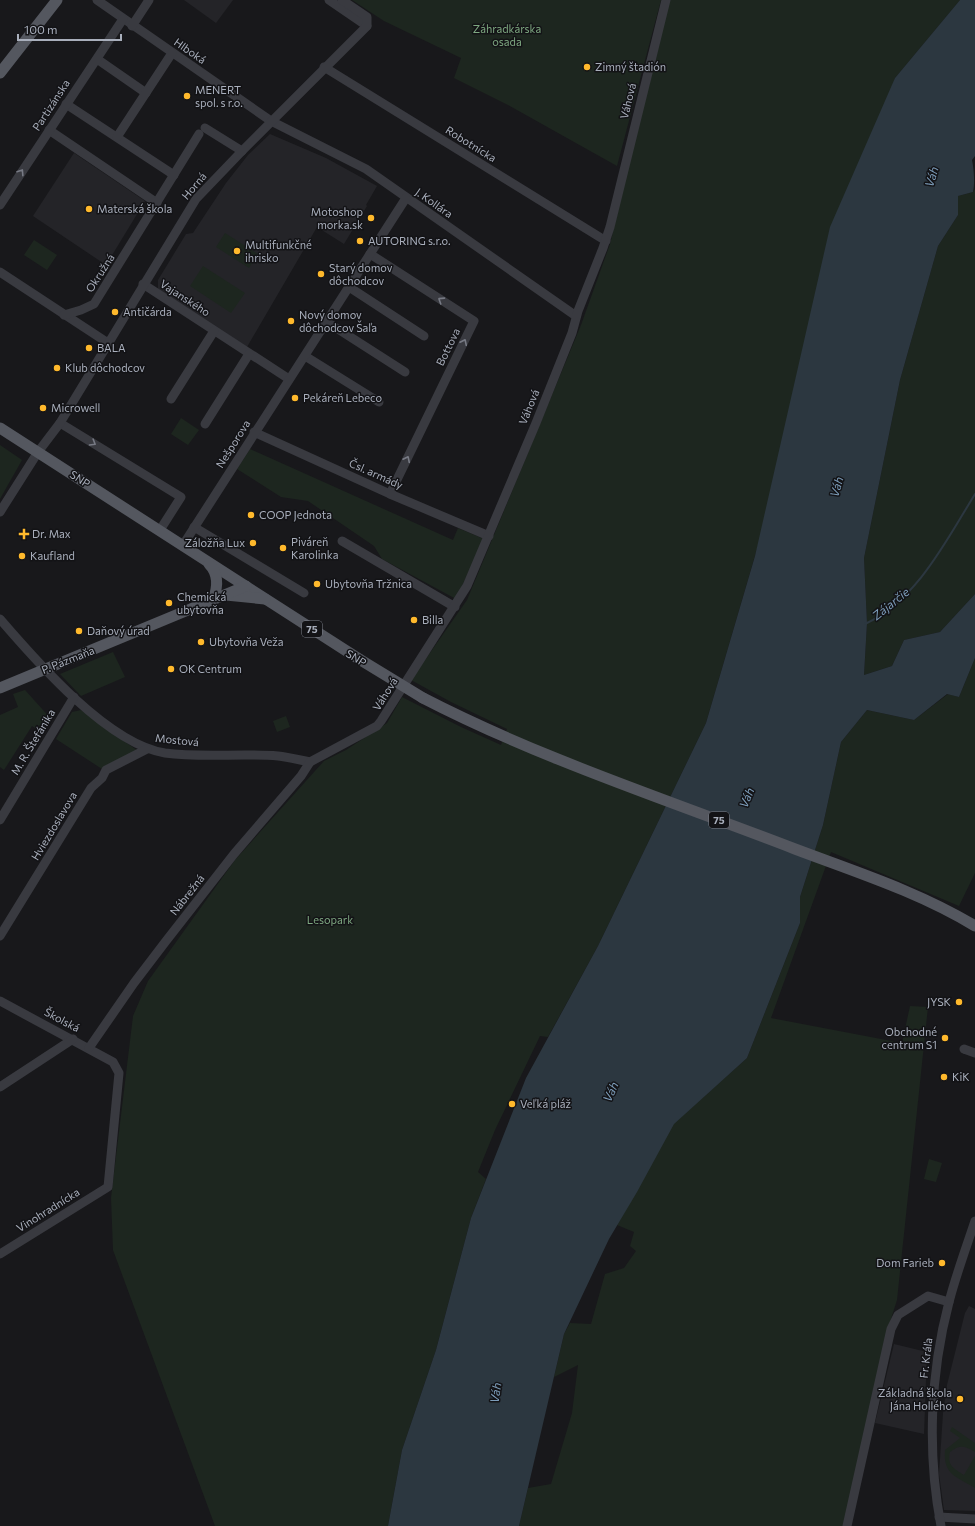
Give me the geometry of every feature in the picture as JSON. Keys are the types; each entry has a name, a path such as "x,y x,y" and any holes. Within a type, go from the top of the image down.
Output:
{"main road":[{"path":"0,73 57,0"},
{"name":"SNP","path":"0,428 359,659 423,698 463,717 566,761 872,878 928,902 975,926"},
{"path":"204,558 212,567 218,584 213,600"},
{"name":"P. Pázmaňa","path":"0,688 246,586"},
{"path":"224,595 266,599"}],"street":[{"name":"Hlboká","path":"97,0 172,54 271,121"},
{"path":"132,26 149,0"},
{"path":"329,0 367,26"},
{"path":"342,0 367,17 367,26"},
{"name":"Váhová","path":"310,762 376,726 382,721 467,586 550,388 572,333 576,316 606,241 666,0"},
{"name":"Partizánska","path":"0,205 123,19"},
{"name":"Horná","path":"0,512 38,452 60,423 143,284 196,200 324,67 367,26"},
{"path":"117,137 172,54"},
{"path":"97,58 146,93"},
{"name":"Robotnícka","path":"324,67 606,241"},
{"path":"66,104 174,175"},
{"name":"J. Kollára","path":"271,121 366,169 576,316"},
{"path":"49,130 157,203"},
{"name":"Okružná","path":"64,314 81,310 94,304 202,131 242,151"},
{"name":"Nešporova","path":"183,545 254,432 305,356 406,198"},
{"name":"Bottova","path":"370,254 474,321 390,494"},
{"path":"0,272 108,343"},
{"name":"Vajanského","path":"143,284 289,379"},
{"path":"349,287 424,336"},
{"path":"326,322 405,372"},
{"name":"Vajanského","path":"171,398 214,331"},
{"path":"205,424 249,354"},
{"path":"305,356 379,402"},
{"path":"60,423 181,497 160,530"},
{"name":"Čsl. armády","path":"254,432 390,494 489,536"},
{"path":"32,463 50,459"},
{"path":"194,527 304,593"},
{"path":"342,541 455,607"},
{"name":"Mostová","path":"0,619 45,669 74,697 116,732 147,749 184,755 278,756 310,762"},
{"name":"M. R. Štefánika","path":"0,820 74,697"},
{"name":"Hviezdoslavova","path":"0,936 91,788 102,778 106,770 147,749"},
{"name":"Nábrežná","path":"89,1048 166,940 234,854 301,776 310,762"},
{"name":"Školská","path":"0,1001 73,1039 113,1062 119,1073 111,1171 108,1187"},
{"path":"0,1087 73,1039"},
{"path":"964,1049 975,1053"},
{"name":"Vinohradnícka","path":"0,1254 108,1187"},
{"name":"Fr. Kráľa","path":"940,1522 932,1457 934,1395 938,1352 949,1302 975,1221"},
{"path":"847,1526 891,1329 898,1315 928,1296 949,1302"},
{"path":"940,1522 975,1519"}],"shaded area":[{"path":"184,0 233,0 216,23"},
{"path":"270,134 326,158 377,186 344,244 317,227 247,347 158,290 158,280 186,234 193,233 226,183 248,155"},
{"name":"Materská škola","path":"74,153 145,201 106,265 33,216"},
{"name":"Základná škola Jána Hollého","path":"969,1306 975,1309 975,1511 944,1510 939,1474 943,1413 947,1385 965,1313"},
{"path":"894,1344 927,1352 924,1434 875,1423"}],"green space":[{"name":"Záhradkárska osada","path":"352,0 661,0 617,166 508,105 454,78 461,58 384,21"},
{"name":"Lesopark","path":"668,0 960,0 895,78 706,723 598,946 548,1037 540,1036 495,1130 478,1172 486,1179 471,1218 436,1350 402,1450 388,1526 215,1526 113,1250 111,1198 133,1016 148,981 235,860 324,761 346,750 387,723 402,697 461,727 501,745 507,729 451,702 411,680 467,600 581,325 610,244"},
{"path":"975,189 975,594 940,632 904,640 892,666 864,675 867,623 864,558 900,380 938,246 958,215 958,196 973,192"},
{"path":"225,233 258,254 249,268 216,247"},
{"path":"34,240 57,255 47,270 24,255"},
{"path":"203,266 245,293 231,313 190,286"},
{"path":"181,418 199,430 188,445 171,434"},
{"path":"0,445 22,460 0,499"},
{"path":"250,449 453,540 458,528 484,539 456,599 382,559 374,546 308,501 281,497 237,469"},
{"path":"113,652 125,677 81,696 60,674"},
{"path":"975,658 975,873 959,906 831,852 771,1018 902,1043 910,1006 928,1007 897,1300 890,1322 848,1526 519,1526 528,1488 551,1484 572,1413 578,1365 554,1377 564,1334 570,1323 591,1324 605,1274 624,1268 636,1251 630,1246 634,1232 617,1225 673,1124 747,1058 800,923 800,897 823,825 841,742 867,710 914,720 948,694 959,697"},
{"path":"25,690 52,720 43,733 32,726 4,770 0,767 0,715 18,707 13,694"},
{"path":"81,710 138,751 102,769 56,739 72,712"},
{"path":"286,716 290,727 277,732 273,721"},
{"path":"929,1159 942,1163 936,1182 924,1179"},
{"path":"952,1427 975,1443 975,1452 965,1447 960,1447 950,1452 949,1460 952,1466 964,1475 975,1456 975,1488 952,1474 946,1465 945,1450 960,1438 950,1431"}],"water":[{"name":"Váh","path":"960,0 975,0 975,156 972,160 974,188 973,192 958,196 958,215 938,246 900,380 864,558 867,623 864,675 892,666 904,640 940,632 975,594 975,658 959,697 947,694 914,720 867,710 841,742 823,825 800,897 800,923 747,1058 674,1124 637,1192 609,1239 564,1334 519,1526 388,1526 402,1450 436,1350 471,1218 526,1078 598,946 706,723 755,556 830,227 895,78"}],"waterway":[{"name":"Zájarčie","path":"865,624 900,600 915,585 929,568 975,494"}],"place":[{"name":"Zimný štadión","path":"587,67"},
{"name":"MENERT spol. s r.o.","path":"187,96"},
{"name":"Materská škola","path":"89,209"},
{"name":"Motoshop morka.sk","path":"371,218"},
{"name":"AUTORING s.r.o.","path":"360,241"},
{"name":"Multifunkčné ihrisko","path":"237,251"},
{"name":"Starý domov dôchodcov","path":"321,274"},
{"name":"Antičárda","path":"115,312"},
{"name":"Nový domov dôchodcov Šaľa","path":"291,321"},
{"name":"BALA","path":"89,348"},
{"name":"Klub dôchodcov","path":"57,368"},
{"name":"Pekáreň Lebeco","path":"295,398"},
{"name":"Microwell","path":"43,408"},
{"name":"COOP Jednota","path":"251,515"},
{"name":"Dr. Max","path":"24,534"},
{"name":"Záložňa Lux","path":"253,543"},
{"name":"Piváreň Karolinka","path":"283,548"},
{"name":"Kaufland","path":"22,556"},
{"name":"Ubytovňa Tržnica","path":"317,584"},
{"name":"Chemická ubytovňa","path":"169,603"},
{"name":"Billa","path":"414,620"},
{"name":"Daňový úrad","path":"79,631"},
{"name":"Ubytovňa Veža","path":"201,642"},
{"name":"OK Centrum","path":"171,669"},
{"name":"JYSK","path":"959,1002"},
{"name":"Obchodné centrum S1","path":"945,1038"},
{"name":"KiK","path":"944,1077"},
{"name":"Veľká pláž","path":"512,1104"},
{"name":"Dom Farieb","path":"942,1263"},
{"name":"Základná škola Jána Hollého","path":"960,1399"}]}
